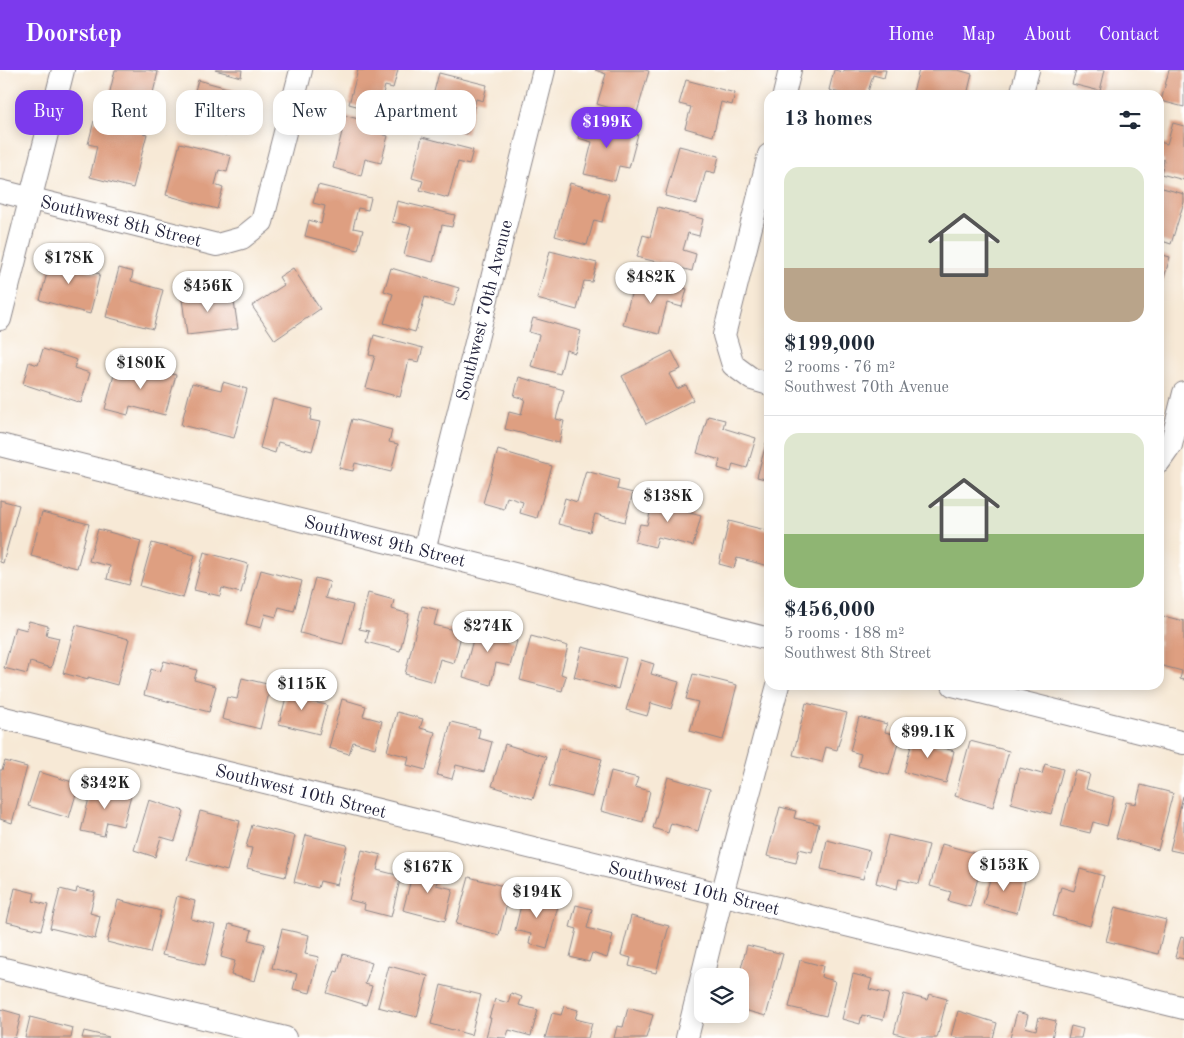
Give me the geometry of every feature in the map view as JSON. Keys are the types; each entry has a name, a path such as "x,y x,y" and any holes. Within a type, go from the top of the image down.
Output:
{"street":[{"path":"0,319 63,70"},
{"name":"Southwest 8th Street","path":"0,191 217,245 242,238 262,222 301,70"},
{"name":"Southwest 70th Avenue","path":"424,551 544,70"},
{"path":"785,90 790,70"},
{"path":"1022,90 1028,70"},
{"path":"764,175 724,335 733,365 752,379 764,383"},
{"path":"1164,455 1171,445 1184,393"},
{"name":"Southwest 9th Street","path":"0,445 764,637"},
{"path":"687,1038 722,895 777,690"},
{"path":"973,690 1184,743"},
{"name":"Southwest 10th Street","path":"0,717 1184,1008"},
{"path":"0,968 285,1038"}],"building":[{"path":"115,70 148,70 158,72 154,90 110,90"},
{"path":"215,70 242,70 241,77"},
{"path":"358,70 398,70 393,88 385,86 384,90 356,90 356,106 349,104"},
{"path":"595,70 649,71 636,116 597,104 606,74"},
{"path":"834,70 844,72 844,70 886,70 884,78 873,75 868,90 829,90"},
{"path":"919,70 958,70 972,74 968,90 914,90"},
{"path":"1076,70 1105,70 1100,90 1072,84"},
{"path":"1169,70 1184,70 1184,107 1164,102 1164,90"},
{"path":"439,73 487,85 483,101 476,99 476,90 434,90"},
{"path":"198,80 235,90 195,90"},
{"path":"686,80 735,93 732,105 721,102 713,136 685,128 691,107 679,104"},
{"path":"346,116 356,118 356,135 388,136 381,163 365,159 361,176 333,168 341,135 346,135"},
{"path":"583,120 638,134 629,168 619,166 615,181 584,174 592,142 578,138"},
{"path":"1173,123 1184,126 1184,180 1164,175 1164,143 1167,144"},
{"path":"93,125 93,135 147,135 133,188 90,177 97,146 88,144"},
{"path":"422,137 473,150 469,165 458,162 448,198 420,190 423,181 412,178"},
{"path":"180,143 231,156 227,172 219,170 215,185 223,188 217,209 166,195"},
{"path":"679,146 719,156 715,173 706,171 697,204 665,196"},
{"path":"570,183 609,194 602,222 594,220 587,245 555,236"},
{"path":"318,185 371,198 368,210 358,208 353,228 363,230 358,250 305,236 309,220 321,224 325,206 313,203"},
{"path":"1164,188 1184,194 1184,202 1171,244 1164,242"},
{"path":"397,201 455,215 452,227 442,225 433,262 404,255 411,226 392,222"},
{"path":"658,207 703,219 699,236 688,233 683,250 696,254 692,271 637,257 643,235 650,237"},
{"path":"53,250 71,255 68,265 100,274 90,314 40,300"},
{"path":"550,251 597,263 592,282 584,281 577,310 537,299"},
{"path":"1164,255 1170,257 1164,278"},
{"path":"119,268 133,272 131,281 163,290 153,329 106,317"},
{"path":"293,268 320,309 275,340 252,306 284,285 279,277"},
{"path":"391,268 459,288 454,306 425,297 415,332 384,323 393,294 384,291"},
{"path":"636,275 687,289 682,307 667,303 659,334 623,325"},
{"path":"198,289 200,299 233,295 238,329 187,335 181,292"},
{"path":"533,318 581,331 575,353 566,350 560,374 531,366 539,335 529,332"},
{"path":"374,335 423,348 419,362 409,360 400,397 366,388 375,356 369,355"},
{"path":"43,349 77,360 74,368 90,373 81,403 23,384 29,362 38,365"},
{"path":"672,351 681,369 669,374 677,389 686,385 693,400 646,424 622,376"},
{"path":"131,363 176,375 165,415 130,406 128,415 105,409 115,371 128,374"},
{"path":"519,377 564,390 556,419 564,421 559,443 505,429 509,412 521,415 525,399 514,396"},
{"path":"223,382 247,389 234,438 181,425 192,383 221,390"},
{"path":"273,399 312,409 310,420 320,422 312,451 278,442 275,453 260,448"},
{"path":"708,416 725,420 723,428 756,438 747,468 733,464 731,472 718,468 720,460 697,453"},
{"path":"352,419 392,430 389,442 398,444 391,472 355,463 353,471 339,468"},
{"path":"498,450 552,466 537,518 520,513 523,502 507,497 504,509 483,503"},
{"path":"764,451 764,479 757,477"},
{"path":"586,471 619,480 617,489 633,493 625,522 595,514 590,532 558,524 565,498 577,502"},
{"path":"655,493 678,499 676,509 701,516 693,546 658,537 655,547 635,542 640,524 647,525"},
{"path":"0,500 19,505 3,563 0,562"},
{"path":"42,512 89,524 77,568 31,556"},
{"path":"729,521 764,530 764,565 737,558 734,568 719,564"},
{"path":"98,529 141,541 129,585 107,579 110,566 89,561"},
{"path":"152,543 195,555 183,598 140,586"},
{"path":"204,552 248,564 241,593 222,588 220,596 194,590"},
{"path":"261,570 302,581 294,611 279,607 276,617 265,614 261,628 246,624"},
{"path":"315,578 330,582 325,598 353,605 343,644 300,633"},
{"path":"368,593 394,600 392,609 409,614 400,651 366,642 369,631 359,629"},
{"path":"422,606 438,610 434,625 462,632 454,663 440,659 434,682 405,674"},
{"path":"1164,616 1184,621 1184,680 1180,679 1182,671 1164,666"},
{"path":"29,621 48,626 46,635 59,638 51,668 30,662 27,674 4,668 15,627 27,630"},
{"path":"478,621 502,627 500,636 517,641 510,666 496,663 491,685 463,677"},
{"path":"76,625 129,639 117,685 88,677 88,680 63,673"},
{"path":"531,636 568,646 561,674 566,676 562,691 520,680"},
{"path":"582,647 626,658 618,689 574,677"},
{"path":"641,660 654,664 651,674 679,682 671,709 651,703 647,716 626,710"},
{"path":"164,661 197,670 194,680 216,686 209,712 144,695 151,669 160,672"},
{"path":"693,674 737,685 723,740 690,731 698,702 686,699"},
{"path":"242,678 271,685 260,729 222,719 227,697 237,699"},
{"path":"289,686 314,693 312,702 327,705 319,734 279,724"},
{"path":"342,699 366,706 363,716 382,721 375,748 353,742 349,754 329,748"},
{"path":"806,703 847,713 837,750 826,747 822,762 793,755"},
{"path":"397,712 423,719 420,728 435,732 426,770 407,765 409,757 387,751"},
{"path":"859,717 887,724 885,732 900,736 889,775 858,766 861,754 850,751"},
{"path":"451,722 480,729 478,738 492,742 484,772 456,765 452,779 437,775"},
{"path":"915,731 932,735 930,744 954,751 946,783 904,772"},
{"path":"970,741 1009,751 993,807 955,796"},
{"path":"505,744 546,757 533,799 492,786"},
{"path":"559,748 602,759 592,797 549,786"},
{"path":"5,761 27,767 12,823 0,819 0,770 2,770"},
{"path":"1045,764 1063,769 1051,814 1011,803 1020,768 1042,774"},
{"path":"1075,770 1090,774 1086,789 1114,797 1107,826 1093,822 1090,833 1061,826"},
{"path":"611,771 638,778 635,787 650,791 643,822 601,811"},
{"path":"39,772 79,784 69,818 28,806"},
{"path":"668,777 710,789 698,831 671,823 668,833 653,828"},
{"path":"1141,785 1173,793 1158,850 1116,838 1126,802 1136,804"},
{"path":"92,786 131,795 123,826 107,822 104,836 81,831"},
{"path":"1184,796 1184,853 1170,850"},
{"path":"149,800 184,811 175,841 161,837 155,857 134,850"},
{"path":"780,807 796,811 794,818 819,824 812,852 799,849 796,863 767,856"},
{"path":"200,811 240,821 227,871 187,860"},
{"path":"252,825 295,836 285,877 247,868 252,848 246,847"},
{"path":"306,835 347,845 337,885 320,881 318,888 294,882"},
{"path":"888,835 929,845 919,884 899,879 897,889 876,883"},
{"path":"827,840 870,851 863,879 821,869"},
{"path":"942,844 978,854 975,866 981,867 970,907 948,901 951,892 930,886"},
{"path":"362,850 381,855 377,870 401,876 391,917 364,910 365,904 349,900"},
{"path":"415,864 440,870 436,885 453,889 445,921 403,910"},
{"path":"1080,869 1104,876 1090,926 1053,916 1061,887 1074,891"},
{"path":"992,872 1025,880 1017,913 983,904"},
{"path":"469,877 511,888 499,935 456,924"},
{"path":"15,888 35,893 33,901 48,905 41,930 7,922"},
{"path":"77,888 95,892 90,913 100,916 95,939 50,928 60,889 76,893"},
{"path":"524,893 559,902 547,949 529,944 531,934 515,930"},
{"path":"177,896 195,901 191,919 215,925 205,965 162,955"},
{"path":"118,900 161,911 150,953 107,942"},
{"path":"576,905 592,909 587,928 613,935 607,958 592,953 589,962 570,957 577,929 570,927"},
{"path":"1115,907 1166,920 1158,954 1106,941"},
{"path":"631,916 669,926 656,973 629,966 631,958 621,955"},
{"path":"229,924 252,930 249,940 265,944 255,981 231,975 235,961 221,957"},
{"path":"282,929 309,935 305,954 319,957 310,993 293,989 297,974 272,968"},
{"path":"1181,937 1184,938 1184,959 1175,957"},
{"path":"747,945 783,954 766,1016 749,1011 749,968 741,968"},
{"path":"343,954 372,963 365,984 372,986 366,1005 327,993 335,971 338,972"},
{"path":"800,960 823,966 821,977 835,981 826,1016 789,1007"},
{"path":"389,966 428,976 417,1017 378,1007"},
{"path":"853,974 872,979 869,989 889,994 883,1020 862,1015 860,1024 842,1019"},
{"path":"441,985 481,995 471,1035 431,1024"},
{"path":"511,993 522,997 519,1005 538,1010 531,1036 509,1030 506,1038 486,1037 495,999 508,1003"},
{"path":"904,994 927,1000 929,994 947,999 937,1038 912,1038 894,1033"},
{"path":"564,1006 578,1010 575,1019 592,1023 588,1038 545,1038 552,1013 561,1015"},
{"path":"628,1008 653,1015 646,1038 614,1038 617,1026 623,1027"},
{"path":"0,1009 21,1015 15,1038 0,1038"},
{"path":"958,1011 997,1023 993,1038 959,1038 951,1036"},
{"path":"1017,1012 1028,1015 1025,1027 1036,1030 1039,1017 1056,1021 1052,1038 1010,1038"},
{"path":"30,1017 73,1028 71,1038 25,1038"},
{"path":"1071,1026 1083,1029 1081,1038 1068,1038"},
{"path":"84,1031 109,1037 82,1038"}]}
